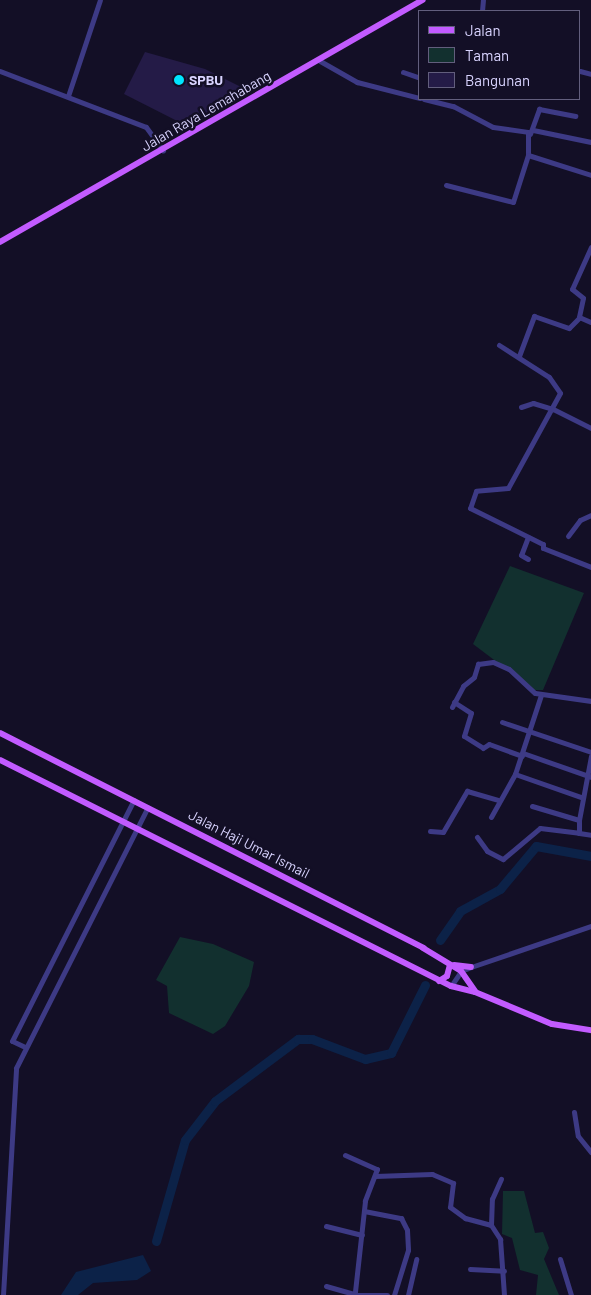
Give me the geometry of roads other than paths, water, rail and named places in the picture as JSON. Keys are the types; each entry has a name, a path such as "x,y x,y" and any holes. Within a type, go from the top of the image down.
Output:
{"main road":[{"name":"Jalan Raya Lemahabang","path":"0,242 423,0"},
{"name":"Jalan Haji Umar Ismail","path":"0,732 423,948 461,971 475,992"},
{"path":"0,760 451,986 475,992 552,1024 591,1030"},
{"path":"438,980 447,976 448,964 471,966"}],"street":[{"path":"68,96 100,0"},
{"path":"320,60 363,84 418,98"},
{"path":"0,71 146,127 163,150"},
{"path":"403,72 418,77"},
{"path":"428,100 454,106 484,124 591,142"},
{"path":"454,106 455,100"},
{"path":"446,185 512,202 528,155 539,109 575,116"},
{"path":"528,155 591,175"},
{"path":"519,356 534,316 569,328 580,318 582,298 572,286 591,247"},
{"path":"580,318 591,322"},
{"path":"499,345 519,356 557,386 560,393 553,409 531,438 508,488 476,491 470,508 591,567"},
{"path":"521,407 533,403 553,409 591,428"},
{"path":"568,536 580,520 591,515"},
{"path":"528,537 521,555 528,559"},
{"path":"588,776 489,744 483,748 463,735 471,713 453,704 474,677 478,664 489,663 505,666 527,688 541,695 591,701"},
{"path":"491,817 498,800 515,774 541,695"},
{"path":"502,722 591,752"},
{"path":"579,833 581,797 588,776 591,756"},
{"path":"515,774 581,797"},
{"path":"430,831 443,832 467,791 498,800"},
{"path":"25,1047 12,1041 134,800"},
{"path":"532,806 579,820"},
{"path":"3,1295 14,1080 25,1047 148,807"},
{"path":"477,837 487,852 503,859 540,828 591,835"},
{"path":"451,986 461,971 471,966 591,926"},
{"path":"574,1112 578,1136 591,1151"},
{"path":"345,1155 376,1165 375,1176 364,1211 354,1294"},
{"path":"375,1176 432,1174 453,1183 450,1207 459,1215 491,1225"},
{"path":"501,1179 492,1199 491,1225 500,1240 504,1271 504,1295"},
{"path":"364,1211 401,1218 407,1230 408,1250 394,1295"},
{"path":"326,1226 362,1235"},
{"path":"408,1295 416,1259"},
{"path":"560,1259 571,1295"},
{"path":"470,1269 504,1271"},
{"path":"326,1286 354,1294 387,1295"}],"water":[{"path":"143,1255 151,1271 137,1280 93,1283 78,1295 61,1295 76,1272"}],"waterway":[{"path":"440,940 460,911 500,889 536,846 591,856"},
{"path":"156,1241 185,1140 215,1101 298,1039 312,1039 365,1059 391,1053 425,985"}],"place":[{"name":"SPBU","path":"179,80"}]}
